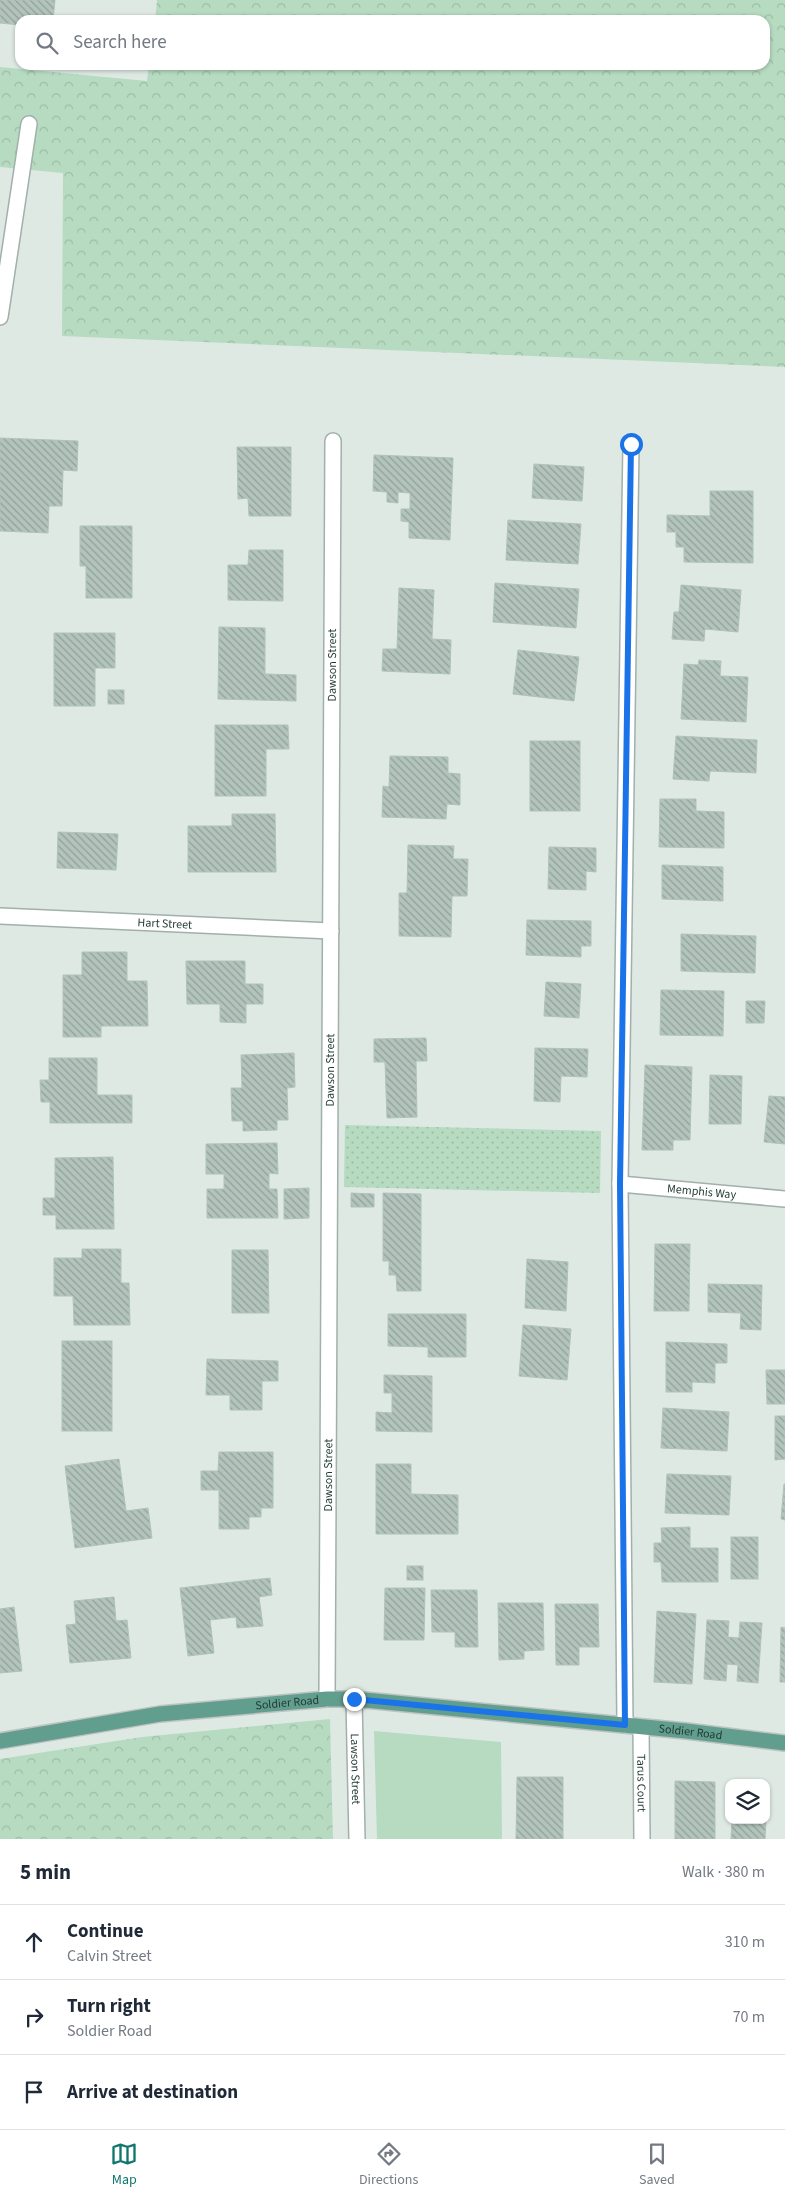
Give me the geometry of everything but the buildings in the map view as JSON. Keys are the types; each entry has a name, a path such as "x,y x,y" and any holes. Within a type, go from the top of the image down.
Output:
{"main road":[{"name":"Soldier Road","path":"0,1740 160,1714 327,1699 354,1699 641,1726 785,1743"}],"street":[{"path":"0,317 29,124"},
{"name":"Dawson Street","path":"327,1699 333,441"},
{"path":"625,1725 620,1184 631,444"},
{"name":"Hart Street","path":"0,916 331,931"},
{"name":"Memphis Way","path":"620,1184 785,1199"},
{"name":"Lawson Street","path":"354,1699 357,1839"},
{"name":"Tarus Court","path":"641,1726 642,1839"}],"green space":[{"path":"157,0 785,0 785,367 62,336 63,173 0,167 0,67 15,68 15,70 147,81 148,70 770,70 770,15 156,15"},
{"path":"345,1125 601,1131 600,1193 344,1187"},
{"path":"330,1719 333,1839 0,1839 0,1759 142,1737"},
{"path":"374,1731 501,1742 502,1839 377,1839"}],"route":[{"path":"354,1699 625,1725 620,1184 631,444"}]}
